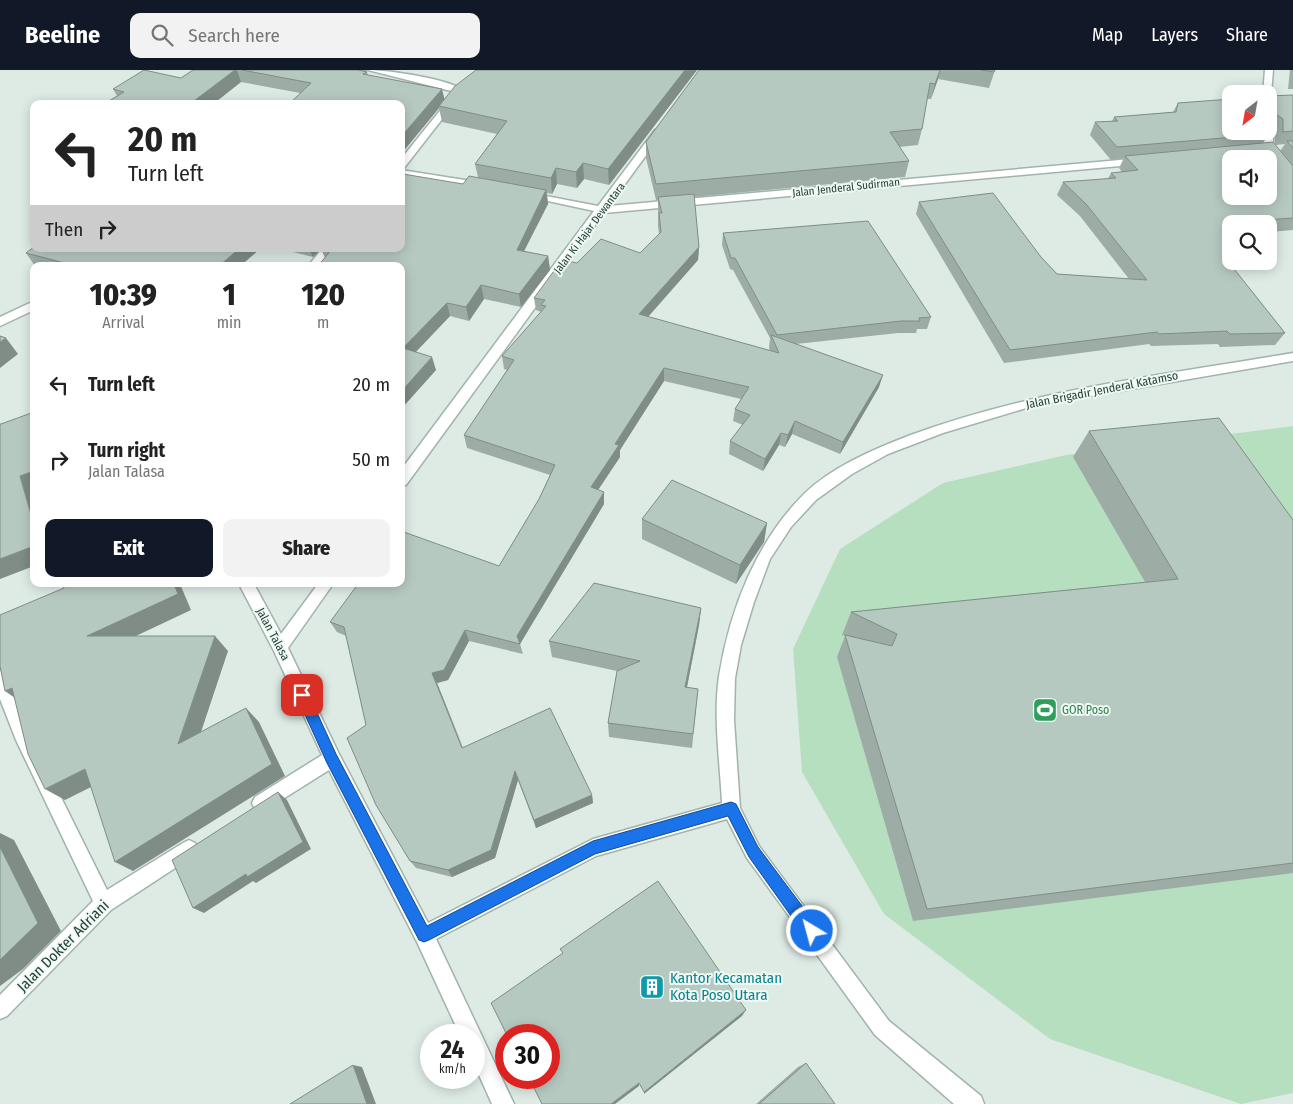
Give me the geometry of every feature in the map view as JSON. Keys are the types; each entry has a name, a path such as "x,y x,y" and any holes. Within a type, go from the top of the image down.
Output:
{"street":[{"path":"372,70 459,90 460,94 405,161"},
{"path":"1268,85 1269,70"},
{"name":"Jalan Ki Hajar Dewantara","path":"405,476 665,123"},
{"path":"1274,150 1285,149"},
{"name":"Jalan Jenderal Sudirman","path":"518,192 602,210 1150,160"},
{"path":"1277,164 1293,179"},
{"path":"405,174 500,188"},
{"path":"317,262 325,252"},
{"path":"0,322 30,307"},
{"name":"Jalan Brigadir Jenderal Katamso","path":"973,1104 962,1097 882,1028 754,852 731,809 726,720 727,678 733,645 746,602 764,558 786,523 811,496 847,470 884,451 938,430 1033,402 1293,356"},
{"name":"Jalan Talasa","path":"248,587 280,647 332,758 424,935 466,1024"},
{"path":"280,647 324,587"},
{"path":"0,678 24,740 104,903"},
{"path":"250,810 332,758"},
{"path":"424,935 593,848 731,809"},
{"name":"Jalan Dokter Adriani","path":"0,1009 104,903 200,842"},
{"path":"485,1064 504,1104"}],"green space":[{"name":"GOR Poso","path":"1293,426 1293,1093 1241,1104 1050,1039 884,914 802,772 793,649 840,549 943,483 1066,455"}],"building":[{"path":"144,70 181,78 193,70 235,70 195,100 111,100 124,92 113,89"},
{"path":"242,70 358,70 367,72 363,74 442,89 405,132 405,100 293,100 311,83"},
{"path":"476,70 685,70 608,169 583,163 576,172 556,168 551,178 475,164 507,121 439,106 455,86"},
{"path":"699,70 940,70 935,84 930,83 922,129 890,132 909,161 656,184 646,142"},
{"path":"1293,95 1293,131 1283,132 1283,119 1278,115 1278,96"},
{"path":"1222,100 1222,138 1117,147 1095,122 1118,121 1114,117 1176,112 1178,103"},
{"path":"1287,141 1293,141 1293,148"},
{"path":"1273,142 1293,166 1293,218 1277,219 1277,215 1222,215 1222,270 1235,270 1285,333 1230,334 1227,331 1159,334 1157,332 1010,350 919,202 993,193 1041,257 1057,274 1147,280 1086,204 1063,182 1116,178 1111,173 1138,170 1125,156"},
{"path":"405,174 463,184 469,176 546,190 517,250 548,256 519,294 481,285 466,307 447,303 405,346 405,262 321,262 329,252 405,252"},
{"path":"694,194 699,247 639,314 779,353 771,335 883,375 843,442 795,421 788,435 781,433 765,459 730,441 750,415 735,409 749,387 664,368 615,444 619,445 591,487 604,492 517,636 520,644 465,630 444,670 432,673 462,748 550,708 592,795 534,820 515,771 491,850 448,870 410,861 376,805 347,738 366,725 344,627 330,622 356,587 405,587 405,532 499,566 539,499 555,465 464,435 514,360 502,356 546,306 541,305 545,300 534,298 562,260 577,263 601,239 640,253 661,232 659,213 662,213 658,197"},
{"path":"868,221 931,317 919,318 920,321 901,321 777,335 735,258 731,258 723,233"},
{"path":"30,250 30,252 235,252 224,262 61,262 26,253"},
{"path":"0,336 6,338 0,342"},
{"path":"405,349 432,357 405,387"},
{"path":"30,413 30,472 20,476 30,511 30,548 0,559 0,424"},
{"path":"1219,418 1293,520 1293,863 927,909 845,635 892,646 897,634 851,612 1178,579 1089,431"},
{"path":"672,480 767,523 740,565 642,519"},
{"path":"594,583 701,608 685,687 698,689 693,734 608,723 617,671 640,661 549,641"},
{"path":"175,587 178,594 87,636 215,636 178,744 246,708 272,764 115,862 85,769 45,789 28,754 12,688 5,691 0,666 0,615 64,588"},
{"path":"278,792 303,842 247,877 246,874 193,908 172,860"},
{"path":"0,847 38,923 0,960"},
{"name":"Kantor Kecamatan Kota Poso Utara","path":"658,881 746,1010 644,1092 639,1083 611,1104 542,1104 534,1089 560,1089 560,1024 502,1024 491,1003 563,953 560,949"},
{"path":"806,1063 835,1104 759,1104"},
{"path":"353,1065 367,1104 290,1104"}],"place":[{"name":"GOR Poso","path":"1045,710"},
{"name":"Kantor Kecamatan Kota Poso Utara","path":"652,987"}],"route":[{"path":"302,695 332,758 424,935 593,848 731,809 754,852 812,931"}]}
